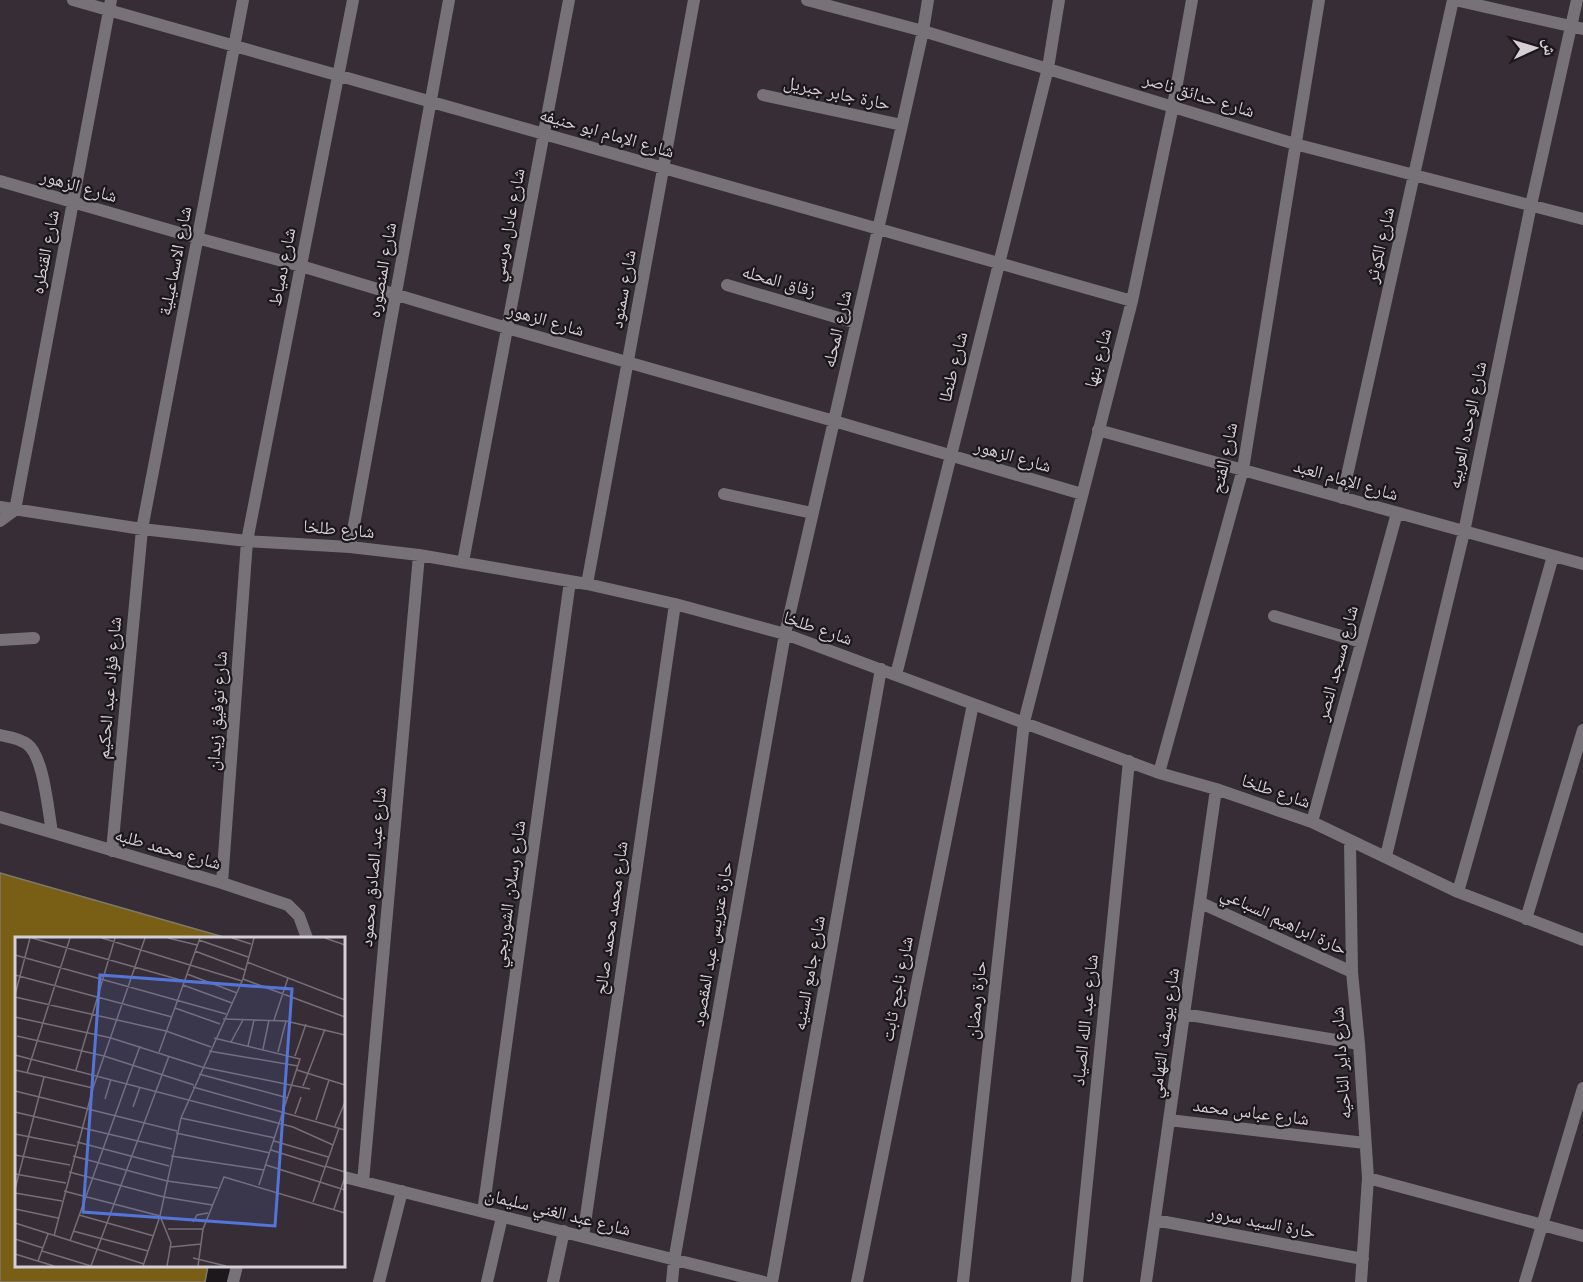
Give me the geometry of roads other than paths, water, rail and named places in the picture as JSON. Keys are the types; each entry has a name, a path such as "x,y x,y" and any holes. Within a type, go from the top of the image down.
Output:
{"street":[{"name":"شارع الإمام ابو حنيفه","path":"73,0 110,5 235,46 1132,301"},
{"name":"شارع الاسماعيلية","path":"142,529 243,0"},
{"name":"شارع دمياط","path":"247,541 353,0"},
{"name":"شارع المنصوره","path":"350,547 449,0"},
{"name":"شارع عادل مرسي","path":"463,562 568,0"},
{"name":"شارع سمنود","path":"587,584 694,0"},
{"name":"شارع حدائق ناصر","path":"807,0 832,3 1295,144 1583,219"},
{"name":"شارع المحله","path":"785,634 902,126 928,0"},
{"name":"شارع طنطا","path":"896,675 1048,68 1059,0"},
{"name":"شارع بنها","path":"1024,722 1132,301 1173,106 1192,0"},
{"name":"شارع الفتح","path":"1159,773 1243,469 1318,0"},
{"path":"1454,0 1578,28"},
{"name":"شارع الكوثر","path":"1342,498 1454,0"},
{"name":"شارع الوحده العربيه","path":"1386,856 1464,532 1531,205 1578,28 1577,0"},
{"name":"شارع القنطره","path":"15,510 110,5"},
{"name":"حارة جابر جبريل","path":"763,95 902,126"},
{"name":"شارع الزهور","path":"0,181 301,266 1082,495"},
{"name":"زقاق المحله","path":"727,285 856,323"},
{"name":"شارع الإمام العبد","path":"1098,430 1583,565"},
{"path":"724,494 812,513"},
{"name":"شارع طلخا","path":"0,507 142,529 247,541 350,547 463,562 587,584 675,604 785,634 1159,773 1216,789 1312,822 1458,892 1583,940"},
{"path":"0,521 15,510"},
{"name":"شارع مسجد النصر","path":"1312,822 1397,513"},
{"name":"شارع فؤاد عبد الحكيم","path":"112,851 142,529"},
{"name":"شارع توفيق زيدان","path":"222,883 247,541"},
{"name":"شارع عبد الصادق محمود","path":"363,1182 419,555"},
{"path":"1458,892 1553,556"},
{"name":"شارع رسلان الشوربجي","path":"483,1212 570,581"},
{"name":"شارع محمد محمد صالح","path":"583,1237 675,604"},
{"path":"1274,616 1361,642"},
{"name":"حارة عتريس عبد المقصود","path":"672,1282 785,634"},
{"path":"0,640 34,638"},
{"name":"شارع جامع السنيه","path":"772,1282 881,669"},
{"name":"شارع ناجح ثابت","path":"857,1282 973,704"},
{"name":"حارة رمضان","path":"963,1282 1024,722"},
{"path":"1526,919 1583,730"},
{"path":"0,735 28,744 36,755 52,832"},
{"name":"شارع عبد الله الصياد","path":"1077,1282 1129,761"},
{"name":"شارع يوسف التهامي","path":"1146,1282 1216,789"},
{"name":"شارع محمد طلبه","path":"0,818 222,883 288,905 299,916 306,937"},
{"name":"شارع داير الناحيه","path":"1350,842 1352,972 1368,1178 1361,1282"},
{"name":"حارة ابراهيم السباعي","path":"1200,903 1352,972"},
{"path":"1184,1014 1359,1044"},
{"path":"1525,1282 1583,1088"},
{"name":"شارع عباس محمد","path":"1169,1120 1365,1143"},
{"name":"شارع عبد الغني سليمان","path":"345,1177 764,1282"},
{"path":"1368,1178 1583,1236"},
{"path":"379,1282 402,1191"},
{"path":"487,1282 502,1217"},
{"name":"حارة السيد سرور","path":"1155,1220 1363,1259"},
{"path":"553,1282 564,1231"},
{"path":"233,1282 237,1267"}]}
